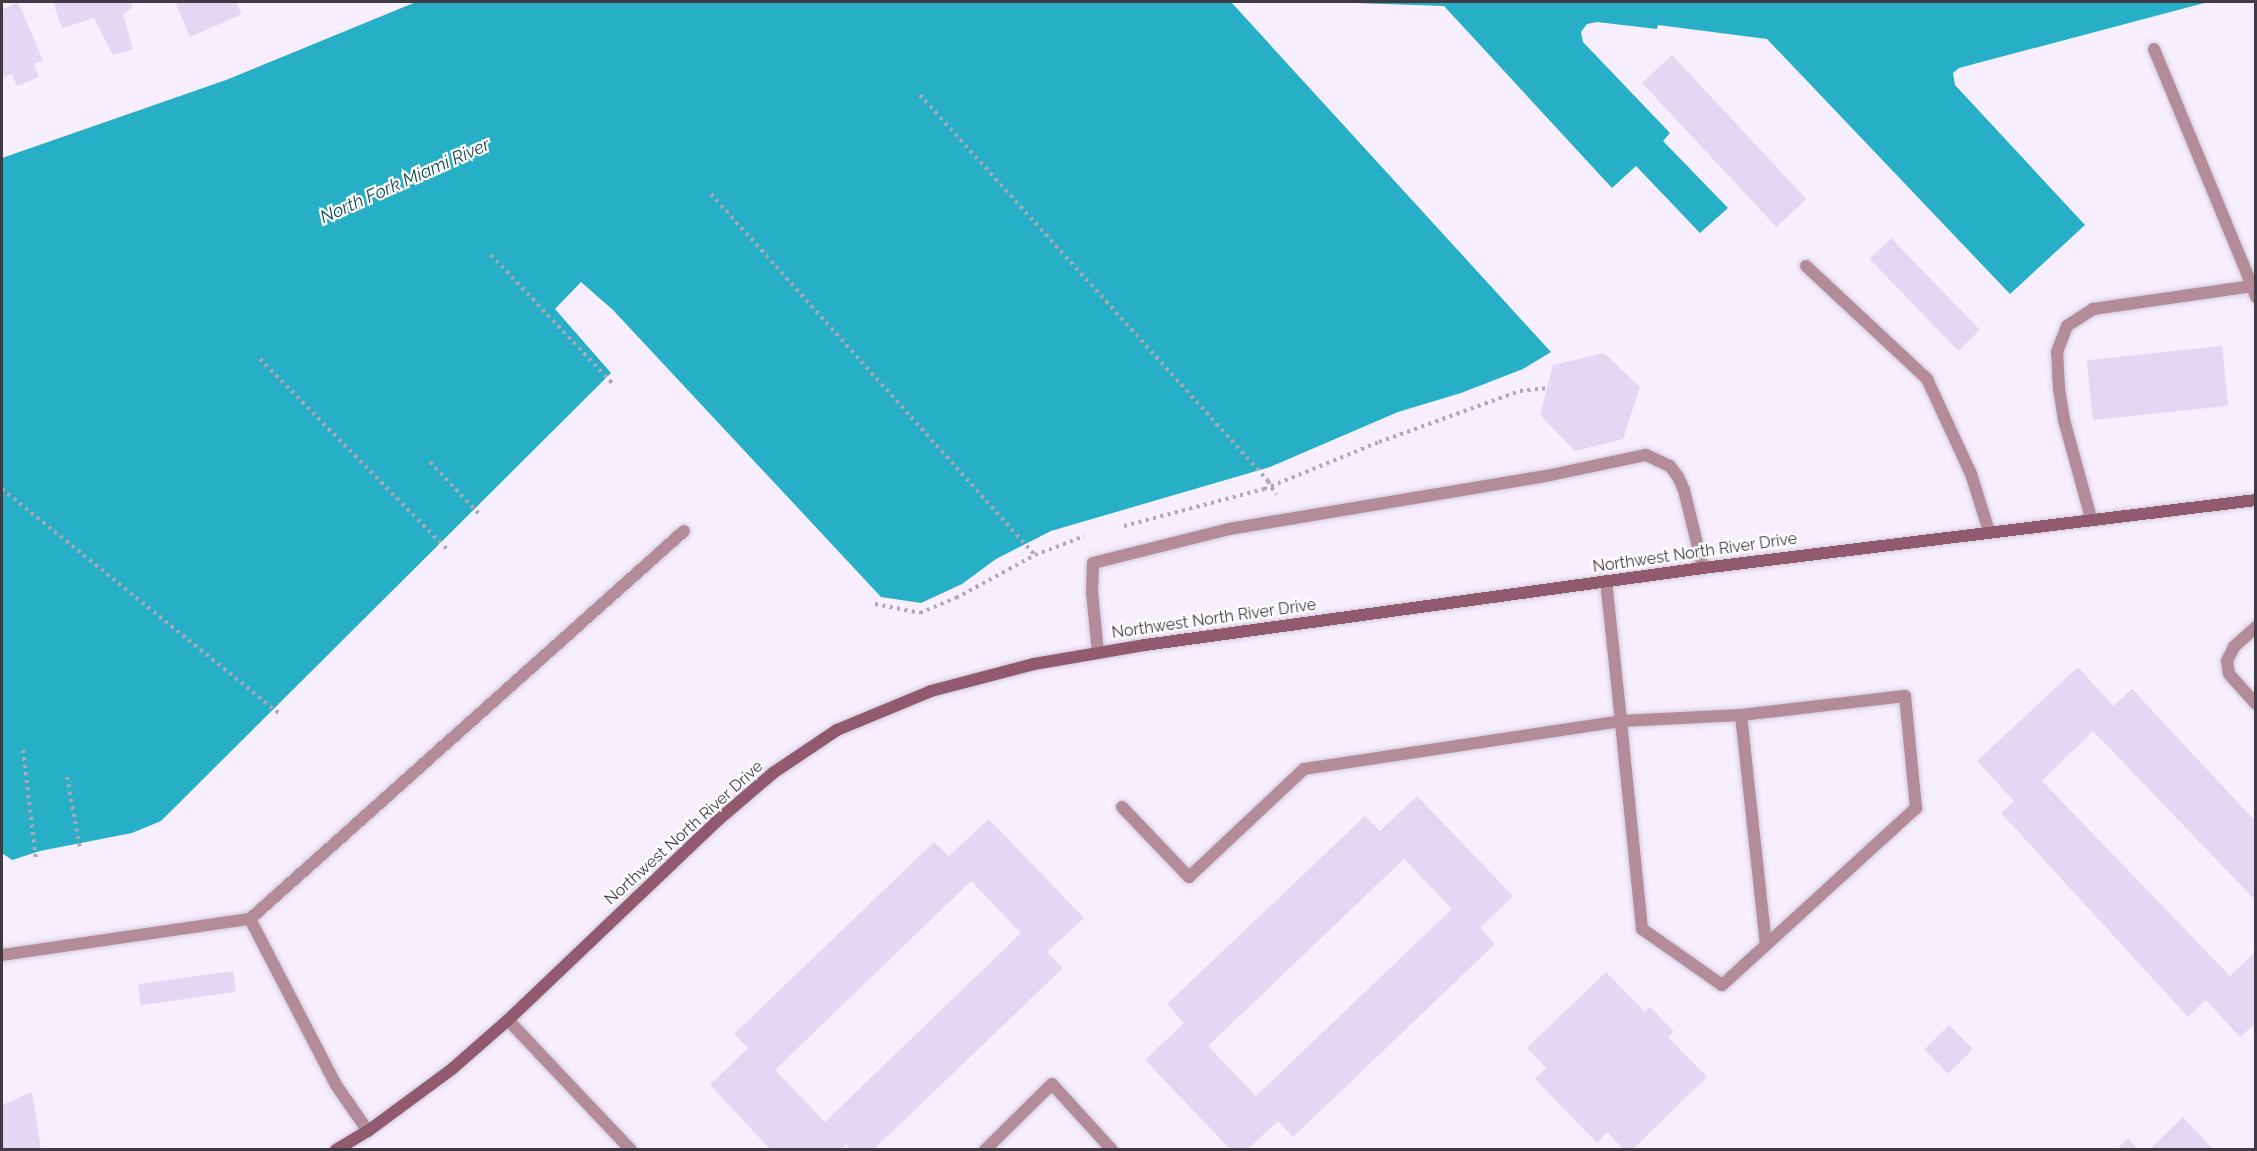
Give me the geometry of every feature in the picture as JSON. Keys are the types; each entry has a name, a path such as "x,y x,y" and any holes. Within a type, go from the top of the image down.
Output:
{"street":[{"path":"2091,518 2064,420 2059,388 2057,352 2067,326 2093,309 2254,289 2154,49"},
{"path":"1806,266 1927,379 1971,474 1989,531"},
{"path":"1098,653 1092,592 1093,563 1229,529 1546,476 1646,455 1670,466 1678,477 1684,490 1703,568"},
{"name":"Northwest North River Drive","path":"336,1149 368,1131 452,1069 508,1020 723,815 773,773 823,739 870,714 931,691 1006,670 1098,653 1703,568 2091,518 2256,500"},
{"path":"2,955 250,919 684,531"},
{"path":"1122,807 1189,877 1304,769 1621,721 1741,715 1905,696 1916,808 1722,985 1642,929 1621,721 1606,581"},
{"path":"2256,627 2234,647 2226,661 2229,674 2256,704"},
{"path":"1741,715 1766,944"},
{"path":"250,919 336,1085 368,1131"},
{"path":"508,1020 631,1149"},
{"path":"985,1149 1052,1084 1112,1149"}],"path":[{"path":"921,95 1271,486 1276,495"},
{"path":"711,194 1035,555"},
{"path":"491,255 612,383"},
{"path":"260,359 447,549"},
{"path":"1122,526 1271,486 1379,442 1510,395 1548,388"},
{"path":"429,462 481,516"},
{"path":"2,489 282,716"},
{"path":"875,604 920,613 956,598 1035,555 1088,536"},
{"path":"23,750 36,859"},
{"path":"67,777 80,848"}],"water":[{"name":"North Fork Miami River","path":"416,2 1231,2 1551,352 1523,369 1461,393 1398,412 1270,467 1051,531 996,559 962,584 921,603 881,597 613,310 581,282 555,309 611,373 161,821 132,833 40,851 12,860 2,853 2,158 226,80"},
{"path":"1325,2 2208,2 1959,68 1953,73 1955,85 2085,225 2010,294 1767,39 1658,25 1657,29 1597,22 1587,24 1581,32 1583,42 1670,133 1663,141 1728,208 1700,233 1636,166 1612,188 1444,6"}],"building":[{"path":"18,2 43,60 34,64 39,77 17,86 12,74 2,78 2,10"},
{"path":"53,2 131,2 133,7 123,14 133,49 113,55 94,18 62,28"},
{"path":"175,2 236,2 242,14 190,37"},
{"path":"1672,55 1806,199 1776,227 1642,83"},
{"path":"1891,238 1980,330 1958,351 1869,259"},
{"path":"2222,346 2228,406 2093,420 2087,360"},
{"path":"1604,353 1640,387 1623,439 1575,451 1540,415 1553,365"},
{"path":"2078,667 2113,706 2132,689 2256,822 2256,901 2093,731 2042,781 2230,976 2256,951 2256,1023 2240,1037 2206,1000 2188,1017 2001,813 2014,801 1977,761"},
{"path":"1417,796 1513,896 1480,928 1495,944 1293,1137 1278,1121 1247,1150 1231,1150 1145,1060 1184,1023 1167,1004 1365,816 1380,831","holes":["1404,859 1452,909 1256,1096 1208,1046"]},
{"path":"989,819 1084,918 1047,952 1063,968 873,1150 851,1150 846,1145 841,1150 771,1150 710,1085 748,1048 734,1034 934,842 949,856","holes":["971,881 1021,933 825,1122 775,1070"]},
{"path":"233,971 236,992 141,1005 138,984"},
{"path":"1606,972 1645,1012 1650,1007 1674,1032 1668,1037 1707,1077 1632,1150 1624,1150 1607,1132 1597,1143 1535,1079 1546,1068 1527,1048"},
{"path":"1949,1025 1973,1049 1948,1074 1924,1050"},
{"path":"32,1092 41,1150 2,1150 2,1105"},
{"path":"2183,1117 2214,1150 2149,1150"},
{"path":"2128,1138 2139,1150 2116,1150"}]}
